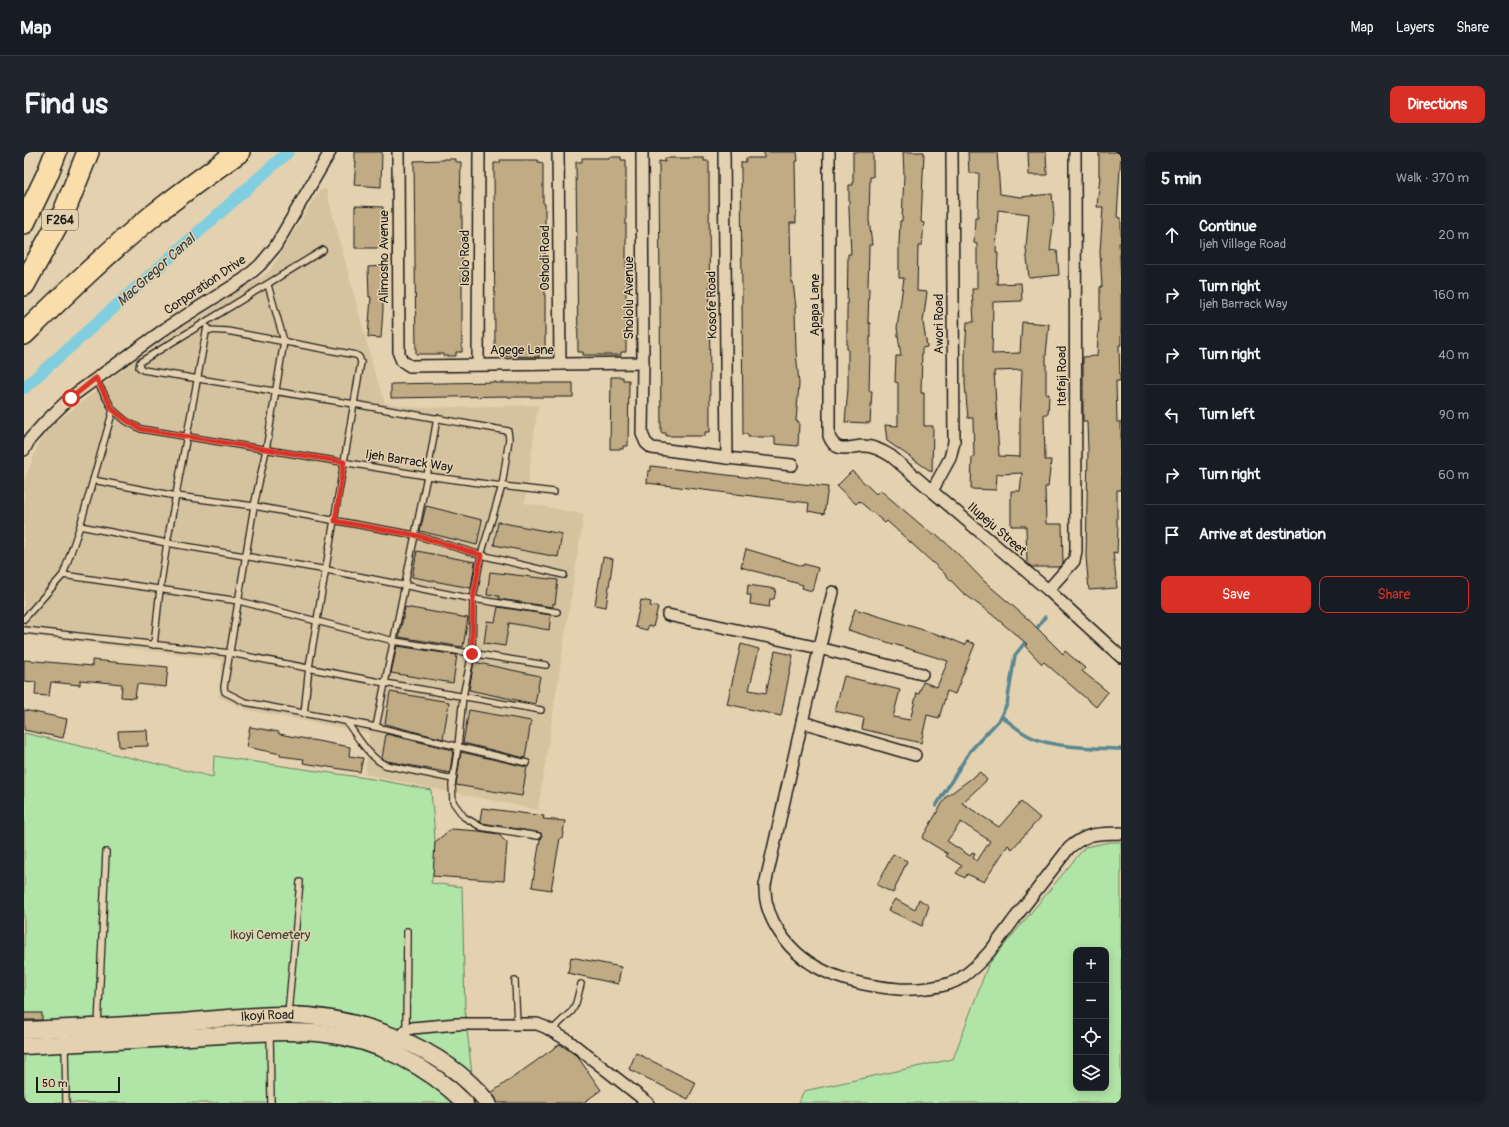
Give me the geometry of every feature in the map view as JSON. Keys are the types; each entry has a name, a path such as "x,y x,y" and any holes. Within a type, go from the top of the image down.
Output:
{"highway":[{"name":"F264","path":"24,223 48,175 56,152"},
{"name":"F264","path":"24,285 64,212 88,152"},
{"path":"24,334 118,245 145,222 191,186 240,152"}],"main road":[{"name":"Ikoyi Road","path":"24,1030 288,1015 350,1023 374,1029 427,1053 468,1082 488,1103"},
{"name":"Ikoyi Road","path":"24,1046 270,1033 297,1033 401,1042 430,1074 452,1090 465,1103"}],"street":[{"name":"Corporation Drive","path":"24,450 30,439 45,422 96,378 169,326 244,279 260,265 275,247 330,152"},
{"name":"Alimosho Avenue","path":"398,152 399,354 402,361"},
{"name":"Isolo Road","path":"478,364 479,152"},
{"name":"Oshodi Road","path":"558,152 560,364"},
{"name":"Shololu Avenue","path":"642,152 642,434 646,443 652,448 727,458"},
{"name":"Kosofe Road","path":"724,152 727,458"},
{"name":"Apapa Lane","path":"829,152 829,436 831,441 836,446 844,449"},
{"name":"Awori Road","path":"932,491 950,458 954,442 952,152"},
{"name":"Itafaji Road","path":"1048,590 1074,561 1076,551 1075,152"},
{"name":"Agege Lane","path":"402,361 410,366 643,362"},
{"name":"Ilupeju Street","path":"844,449 864,446 878,449 891,456 1048,590 1121,657"},
{"path":"727,458 792,465"},
{"path":"833,592 765,885 764,896 775,926 785,941 806,962 823,971 852,982 879,987 910,989 935,987 959,980 979,964 1069,848 1080,839 1094,834 1121,833"},
{"path":"668,615 819,648 922,674"},
{"path":"802,722 915,755"},
{"path":"401,1042 457,1024 537,1024 569,1041 648,1103"}],"lane":[{"path":"323,250 140,362 139,367 143,370 276,390 508,432 510,438 502,486 481,555 473,599 472,654 463,696 452,785 454,802 464,817 473,823 481,827 538,836"},
{"path":"268,285 284,342 266,450 254,506 224,687 225,692 245,702 376,727 527,762"},
{"path":"154,645 167,543 188,437 208,321"},
{"path":"207,330 227,331 356,355 359,357 361,362 310,667 304,714"},
{"name":"Ijeh Barrack Way","path":"96,378 113,410 141,429 427,476 554,492"},
{"path":"24,619 63,575 80,526 113,410"},
{"path":"376,727 427,476 437,418"},
{"path":"93,480 176,496 254,506 415,535 481,555 564,575"},
{"path":"80,526 167,543 405,584 473,599 557,612"},
{"path":"63,575 239,601 394,641 546,665"},
{"path":"24,630 230,653 310,667 385,683 542,710"},
{"path":"346,721 378,761 384,765 453,779"},
{"path":"98,1026 106,852"},
{"path":"288,1015 300,882"},
{"path":"401,1042 407,931"},
{"path":"515,981 517,1024"},
{"path":"551,1031 572,1011 576,1003 581,984"},
{"path":"270,1033 271,1103"},
{"path":"64,1044 66,1103"}],"shaded area":[{"path":"326,189 374,370 385,403 417,408 538,405 525,503 584,514 538,810 365,774 369,733 248,710 219,697 222,660 24,635 24,482 42,434 113,377 171,334 269,272 319,191"}],"green space":[{"name":"Ikoyi Cemetery","path":"24,733 213,777 214,756 379,780 431,790 435,860 431,883 462,887 465,1011 475,1103 24,1103"},
{"path":"1110,842 1121,842 1121,1103 798,1103 804,1091 953,1059 988,965 1085,847"}],"building":[{"path":"355,152 382,152 381,187 354,185 356,162"},
{"path":"764,152 797,152 798,161 795,161 796,223 790,223 791,282 793,282 796,308 796,351 799,384 796,421 799,422 798,446 775,444 775,437 748,437 748,434 743,434 741,162 746,162 746,158 764,158"},
{"path":"853,152 873,152 873,177 870,177 869,220 872,245 869,245 868,288 868,323 870,323 869,391 872,391 870,423 845,422 848,389 848,254 851,254 849,185 853,185"},
{"path":"903,152 924,152 921,222 924,223 922,246 918,246 917,291 927,292 923,322 927,347 922,348 921,393 924,393 924,426 933,426 932,472 887,441 885,425 898,426 898,383 895,382 896,356 901,356 897,328 904,278 899,278 900,221 902,221 904,174"},
{"path":"968,152 997,152 1000,194 1020,197 1052,194 1054,215 1050,251 1057,250 1059,275 1029,278 1026,247 1029,214 998,210 996,253 998,253 997,284 1021,283 1022,301 993,302 992,354 1020,353 1022,322 1049,324 1046,355 1046,394 1049,394 1048,414 1044,414 1045,460 1051,460 1048,487 1045,487 1046,524 1062,524 1063,563 1059,567 1032,567 1027,563 1026,526 1011,526 1011,491 1020,491 1022,473 997,474 996,490 971,489 972,457 974,457 973,418 968,418 965,385 965,355 967,322 974,322 972,289 977,289 977,244 974,243 975,217 978,217 979,173 969,173","holes":["1022,370 1020,457 999,456 994,371"]},
{"path":"1028,152 1046,152 1047,175 1029,175"},
{"path":"1099,152 1121,152 1117,217 1121,218 1121,243 1119,243 1121,277 1121,345 1119,345 1120,381 1116,381 1117,422 1121,422 1121,490 1117,490 1117,553 1113,552 1117,588 1089,590 1086,557 1088,451 1087,421 1083,421 1083,357 1097,356 1100,321 1100,287 1102,287 1100,252 1103,207 1097,207 1100,176"},
{"path":"621,157 621,160 626,160 626,352 621,352 621,355 583,355 583,352 578,352 576,162 582,162 582,158"},
{"path":"665,158 704,158 704,161 709,161 710,432 705,432 705,436 666,436 666,433 661,433 659,161 665,162"},
{"path":"455,159 455,162 461,162 460,203 462,203 462,352 456,352 456,356 443,356 443,354 416,354 414,161"},
{"path":"500,160 538,160 538,162 543,163 543,203 545,204 545,353 539,353 539,357 501,356 501,353 495,353 494,163 500,163"},
{"path":"355,206 383,207 382,248 355,248"},
{"path":"382,266 383,309 381,338 368,337 371,297 369,297 368,267"},
{"path":"611,377 623,377 623,380 629,380 628,446 623,446 623,449 610,449"},
{"path":"496,382 573,383 573,397 508,396 391,398 391,384"},
{"path":"651,466 828,487 824,514 808,511 809,503 647,483 648,471 651,471"},
{"path":"852,471 876,494 880,490 933,535 935,533 985,582 1029,620 1063,654 1065,651 1085,668 1082,671 1108,692 1096,707 1044,662 1042,664 1025,646 1027,644 962,592 943,572 887,521 885,523 859,501 856,504 837,486"},
{"path":"426,506 482,520 477,545 420,531"},
{"path":"498,522 562,534 558,557 494,545"},
{"path":"746,549 803,566 804,564 818,568 812,591 802,588 803,585 741,567"},
{"path":"417,551 475,562 471,588 412,577"},
{"path":"603,557 613,559 606,607 595,605"},
{"path":"490,572 558,580 555,604 553,603 553,607 499,599 499,596 487,595"},
{"path":"748,585 776,589 774,599 770,599 769,607 750,604 751,595 747,595"},
{"path":"641,600 651,602 650,606 658,607 653,627 648,626 647,630 635,627"},
{"path":"405,607 468,618 463,647 399,637"},
{"path":"498,607 551,615 549,630 509,623 505,646 484,643 487,621 495,622"},
{"path":"855,609 946,637 965,645 967,641 975,644 955,694 947,691 939,718 927,715 921,743 862,729 864,718 835,711 844,676 900,690 893,717 910,720 917,693 919,694 923,682 937,687 948,661 848,630"},
{"path":"741,644 759,649 749,690 766,693 775,651 793,655 781,716 727,704"},
{"path":"397,646 457,655 453,683 391,673"},
{"path":"24,660 92,666 92,660 168,667 166,687 137,684 135,698 121,697 122,684 80,680 80,685 51,682 49,696 35,695 36,682 24,681"},
{"path":"474,662 540,676 535,704 469,690"},
{"path":"390,692 449,702 443,739 385,724"},
{"path":"24,710 67,719 63,738 24,730"},
{"path":"469,710 531,721 525,758 463,743"},
{"path":"250,727 350,747 349,756 363,758 360,772 303,763 304,759 280,756 281,754 246,747"},
{"path":"147,730 148,746 119,747 118,731"},
{"path":"386,734 453,750 450,773 387,761 382,758"},
{"path":"461,752 527,767 522,796 456,785"},
{"path":"980,772 987,780 962,803 999,827 1021,802 1040,818 1012,849 1008,845 984,882 967,874 965,878 956,873 962,866 946,856 948,854 922,838 946,797","holes":["961,822 990,841 977,861 973,858 975,853 973,852 970,856 947,841"]},
{"path":"482,808 544,816 543,819 565,821 562,838 560,838 551,890 532,887 540,840 542,837 541,833 482,823 480,821"},
{"path":"451,829 498,834 507,843 504,881 433,876 435,842"},
{"path":"893,854 907,861 893,893 877,885"},
{"path":"895,899 915,910 919,899 929,906 922,926 888,910"},
{"path":"571,957 621,967 618,984 568,973"},
{"path":"24,1013 42,1013 42,1020 24,1020"},
{"path":"560,1044 577,1056 601,1090 583,1103 497,1103 495,1097 491,1093"},
{"path":"636,1053 696,1083 688,1099 629,1069"}],"waterway":[{"name":"MacGregor Canal","path":"24,388 288,152"},
{"path":"1035,631 1045,617"},
{"path":"936,806 970,751 999,720 1007,704 1015,655 1027,640"},
{"path":"1001,716 1025,734 1038,740 1074,747 1121,749"}],"route":[{"path":"71,398 96,378 113,410 141,429 344,462 335,521 415,535 481,555 473,599 472,654"}]}
